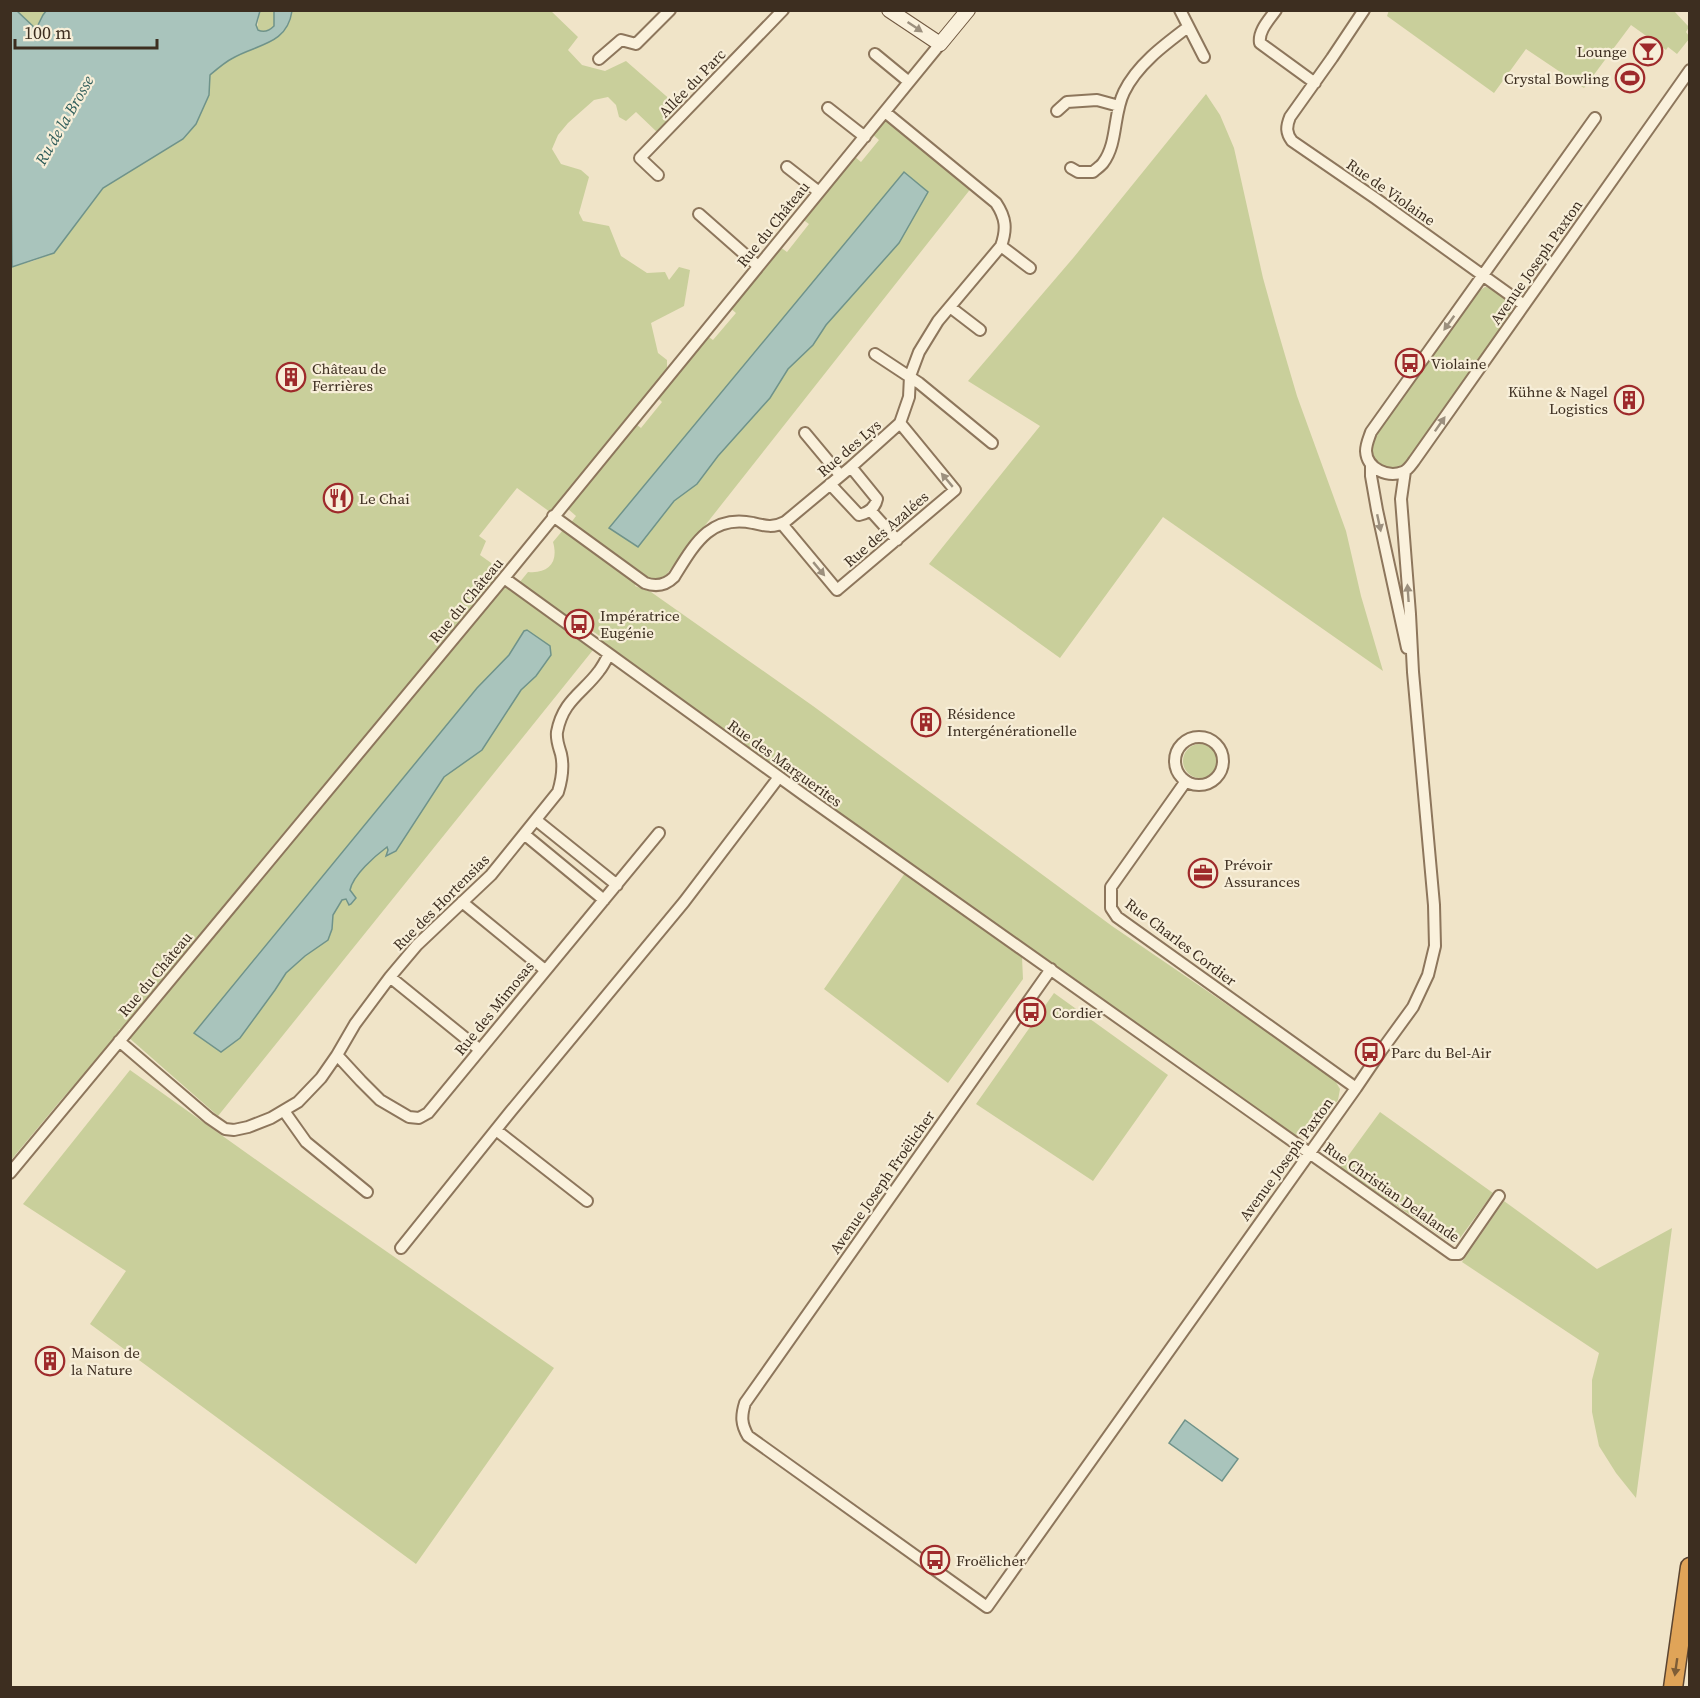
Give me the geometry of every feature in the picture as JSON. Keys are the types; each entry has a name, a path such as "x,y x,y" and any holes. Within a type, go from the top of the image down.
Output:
{"highway":[{"path":"1673,1688 1689,1567"}],"main road":[{"path":"889,10 940,44 968,10"}],"street":[{"path":"599,59 621,40 636,44 670,10"},
{"name":"Allée du Parc","path":"658,175 640,158 783,10"},
{"path":"1180,10 1204,57"},
{"path":"1276,10 1261,33 1260,43 1315,83 1364,10"},
{"path":"1071,168 1078,172 1093,172 1104,163 1112,143 1124,92 1141,67 1164,45 1188,27"},
{"name":"Rue du Château","path":"10,1173 504,578 940,44"},
{"path":"875,54 909,82"},
{"name":"Avenue Joseph Paxton","path":"987,1607 1413,1007 1428,975 1435,946 1434,905 1413,672 1401,499 1406,471 1689,70"},
{"name":"Rue de Violaine","path":"1315,83 1287,124 1286,130 1292,141 1524,305"},
{"path":"1057,111 1067,102 1097,100 1119,106"},
{"path":"828,108 865,137"},
{"path":"885,112 996,203 1006,224 1001,246 1030,268"},
{"name":"Avenue Joseph Paxton","path":"1413,672 1399,616 1377,510 1371,466 1366,451 1371,432 1595,117"},
{"path":"787,167 819,192"},
{"path":"699,214 758,266"},
{"name":"Rue des Lys","path":"782,524 900,423 909,397 910,376 919,352 938,321 1001,246"},
{"path":"950,307 980,330"},
{"path":"875,354 910,376 993,443"},
{"name":"Rue des Azalées","path":"782,524 837,590 897,540 955,490 900,423"},
{"path":"805,433 840,475"},
{"path":"1371,466 1385,473 1395,474 1406,471"},
{"path":"830,484 859,516 870,510 876,505 878,499 851,467"},
{"path":"870,510 897,540"},
{"path":"554,516 645,584 657,586 674,577 695,544 717,525 731,521 768,526 782,524"},
{"path":"674,577 684,584"},
{"name":"Rue des Marguerites","path":"504,578 779,777 1051,969"},
{"name":"Rue des Hortensias","path":"119,1041 225,1129 248,1127 271,1118 298,1102 337,1055 355,1024 390,977 417,945 491,875 558,792 562,767 557,733 562,716 568,704 599,671 609,654"},
{"path":"1194,737 1213,741 1219,747 1222,755 1221,771 1216,778 1202,785 1186,781 1176,768 1176,752 1180,746 1194,737"},
{"path":"401,1248 684,902 779,777"},
{"name":"Rue Charles Cordier","path":"1186,781 1111,887 1111,908 1116,917 1356,1088"},
{"path":"536,820 617,885"},
{"name":"Rue des Mimosas","path":"337,1055 380,1100 409,1118 428,1113 659,833"},
{"path":"524,834 604,900"},
{"path":"462,902 545,970"},
{"path":"1051,969 1309,1153"},
{"name":"Avenue Joseph Froëlicher","path":"987,1607 748,1436 741,1420 745,1403 1051,969"},
{"path":"390,977 480,1050"},
{"path":"284,1111 306,1142 367,1192"},
{"path":"496,1130 587,1201"},
{"name":"Rue Christian Delalande","path":"1309,1153 1452,1254 1459,1254 1499,1196"}],"green space":[{"path":"1389,10 1674,11 1689,27 1686,32 1689,39 1677,54 1668,47 1666,50 1631,25 1584,88 1526,49 1494,93 1387,16"},
{"path":"17,11 46,11 37,30"},
{"path":"260,11 274,11 274,26 262,32 257,28"},
{"path":"292,11 551,11 578,37 568,50 582,65 605,71 626,61 681,109 658,133 636,112 626,121 619,117 616,105 608,97 594,100 568,123 558,135 552,149 561,164 581,170 589,177 579,213 583,221 609,226 621,256 647,273 665,272 669,280 679,267 690,270 684,306 651,323 658,353 667,360 667,370 550,512 517,488 479,536 486,541 480,555 494,565 494,574 505,586 593,650 218,1116 119,1029 118,1036 11,1160 11,267 54,253 103,188 183,139 196,124 209,95 210,75 230,60 277,37 289,22"},
{"path":"1206,94 1220,115 1234,148 1275,321 1297,396 1346,531 1361,596 1383,671 1163,517 1060,658 929,564 1040,426 968,381 1074,257"},
{"path":"888,121 972,187 662,580 654,582 570,524 576,516 567,508 633,422 641,428 662,402 655,395 706,335 713,340 736,313 729,307 780,247 787,252 809,224 802,219 854,156 861,162 879,140 872,134 882,123"},
{"path":"1485,287 1495,290 1510,301 1513,305 1512,313 1408,460 1394,469 1380,466 1372,452 1375,436 1479,291"},
{"path":"563,530 637,582 635,586 651,592 813,706 1112,926 1333,1077 1340,1089 1338,1100 1315,1132 1302,1137 1288,1133 598,643 601,637 574,618 571,622 519,583 528,572 541,571 550,566 554,556 553,542"},
{"path":"1200,744 1212,749 1217,761 1212,773 1200,778 1188,773 1183,761 1188,749"},
{"path":"905,873 1022,957 1023,979 948,1083 824,989"},
{"path":"1054,993 1168,1075 1093,1181 976,1104"},
{"path":"130,1070 554,1368 416,1564 90,1324 126,1271 23,1204"},
{"path":"1380,1112 1493,1193 1460,1238 1448,1241 1340,1167"},
{"path":"1504,1201 1597,1269 1672,1228 1636,1498 1616,1473 1599,1446 1592,1412 1592,1380 1599,1353 1462,1262"}],"water":[{"name":"Ru de la Brosse","path":"10,11 17,11 36,29 46,11 260,11 256,25 258,30 264,31 274,26 274,11 292,11 284,31 277,37 242,53 210,75 209,95 196,124 183,139 103,188 54,253 12,267"},
{"path":"904,172 928,192 899,243 826,325 813,345 788,369 770,398 718,456 697,484 674,501 638,547 609,528"},
{"path":"527,630 550,646 551,655 536,676 521,690 482,750 444,777 396,851 386,856 387,847 360,872 350,890 356,898 349,905 346,899 342,900 333,915 328,940 286,973 240,1038 221,1052 194,1033 477,688 509,655 524,631"},
{"path":"1185,1420 1238,1459 1222,1481 1169,1443"}],"place":[{"name":"Lounge","path":"1648,51"},
{"name":"Crystal Bowling","path":"1630,78"},
{"name":"Violaine","path":"1410,363"},
{"name":"Château de Ferrières","path":"291,377"},
{"name":"Kühne & Nagel Logistics","path":"1629,400"},
{"name":"Le Chai","path":"338,498"},
{"name":"Impératrice Eugénie","path":"579,624"},
{"name":"Résidence Intergénérationelle","path":"926,722"},
{"name":"Prévoir Assurances","path":"1203,873"},
{"name":"Cordier","path":"1031,1012"},
{"name":"Parc du Bel-Air","path":"1370,1052"},
{"name":"Maison de la Nature","path":"50,1361"},
{"name":"Froëlicher","path":"935,1560"}]}
